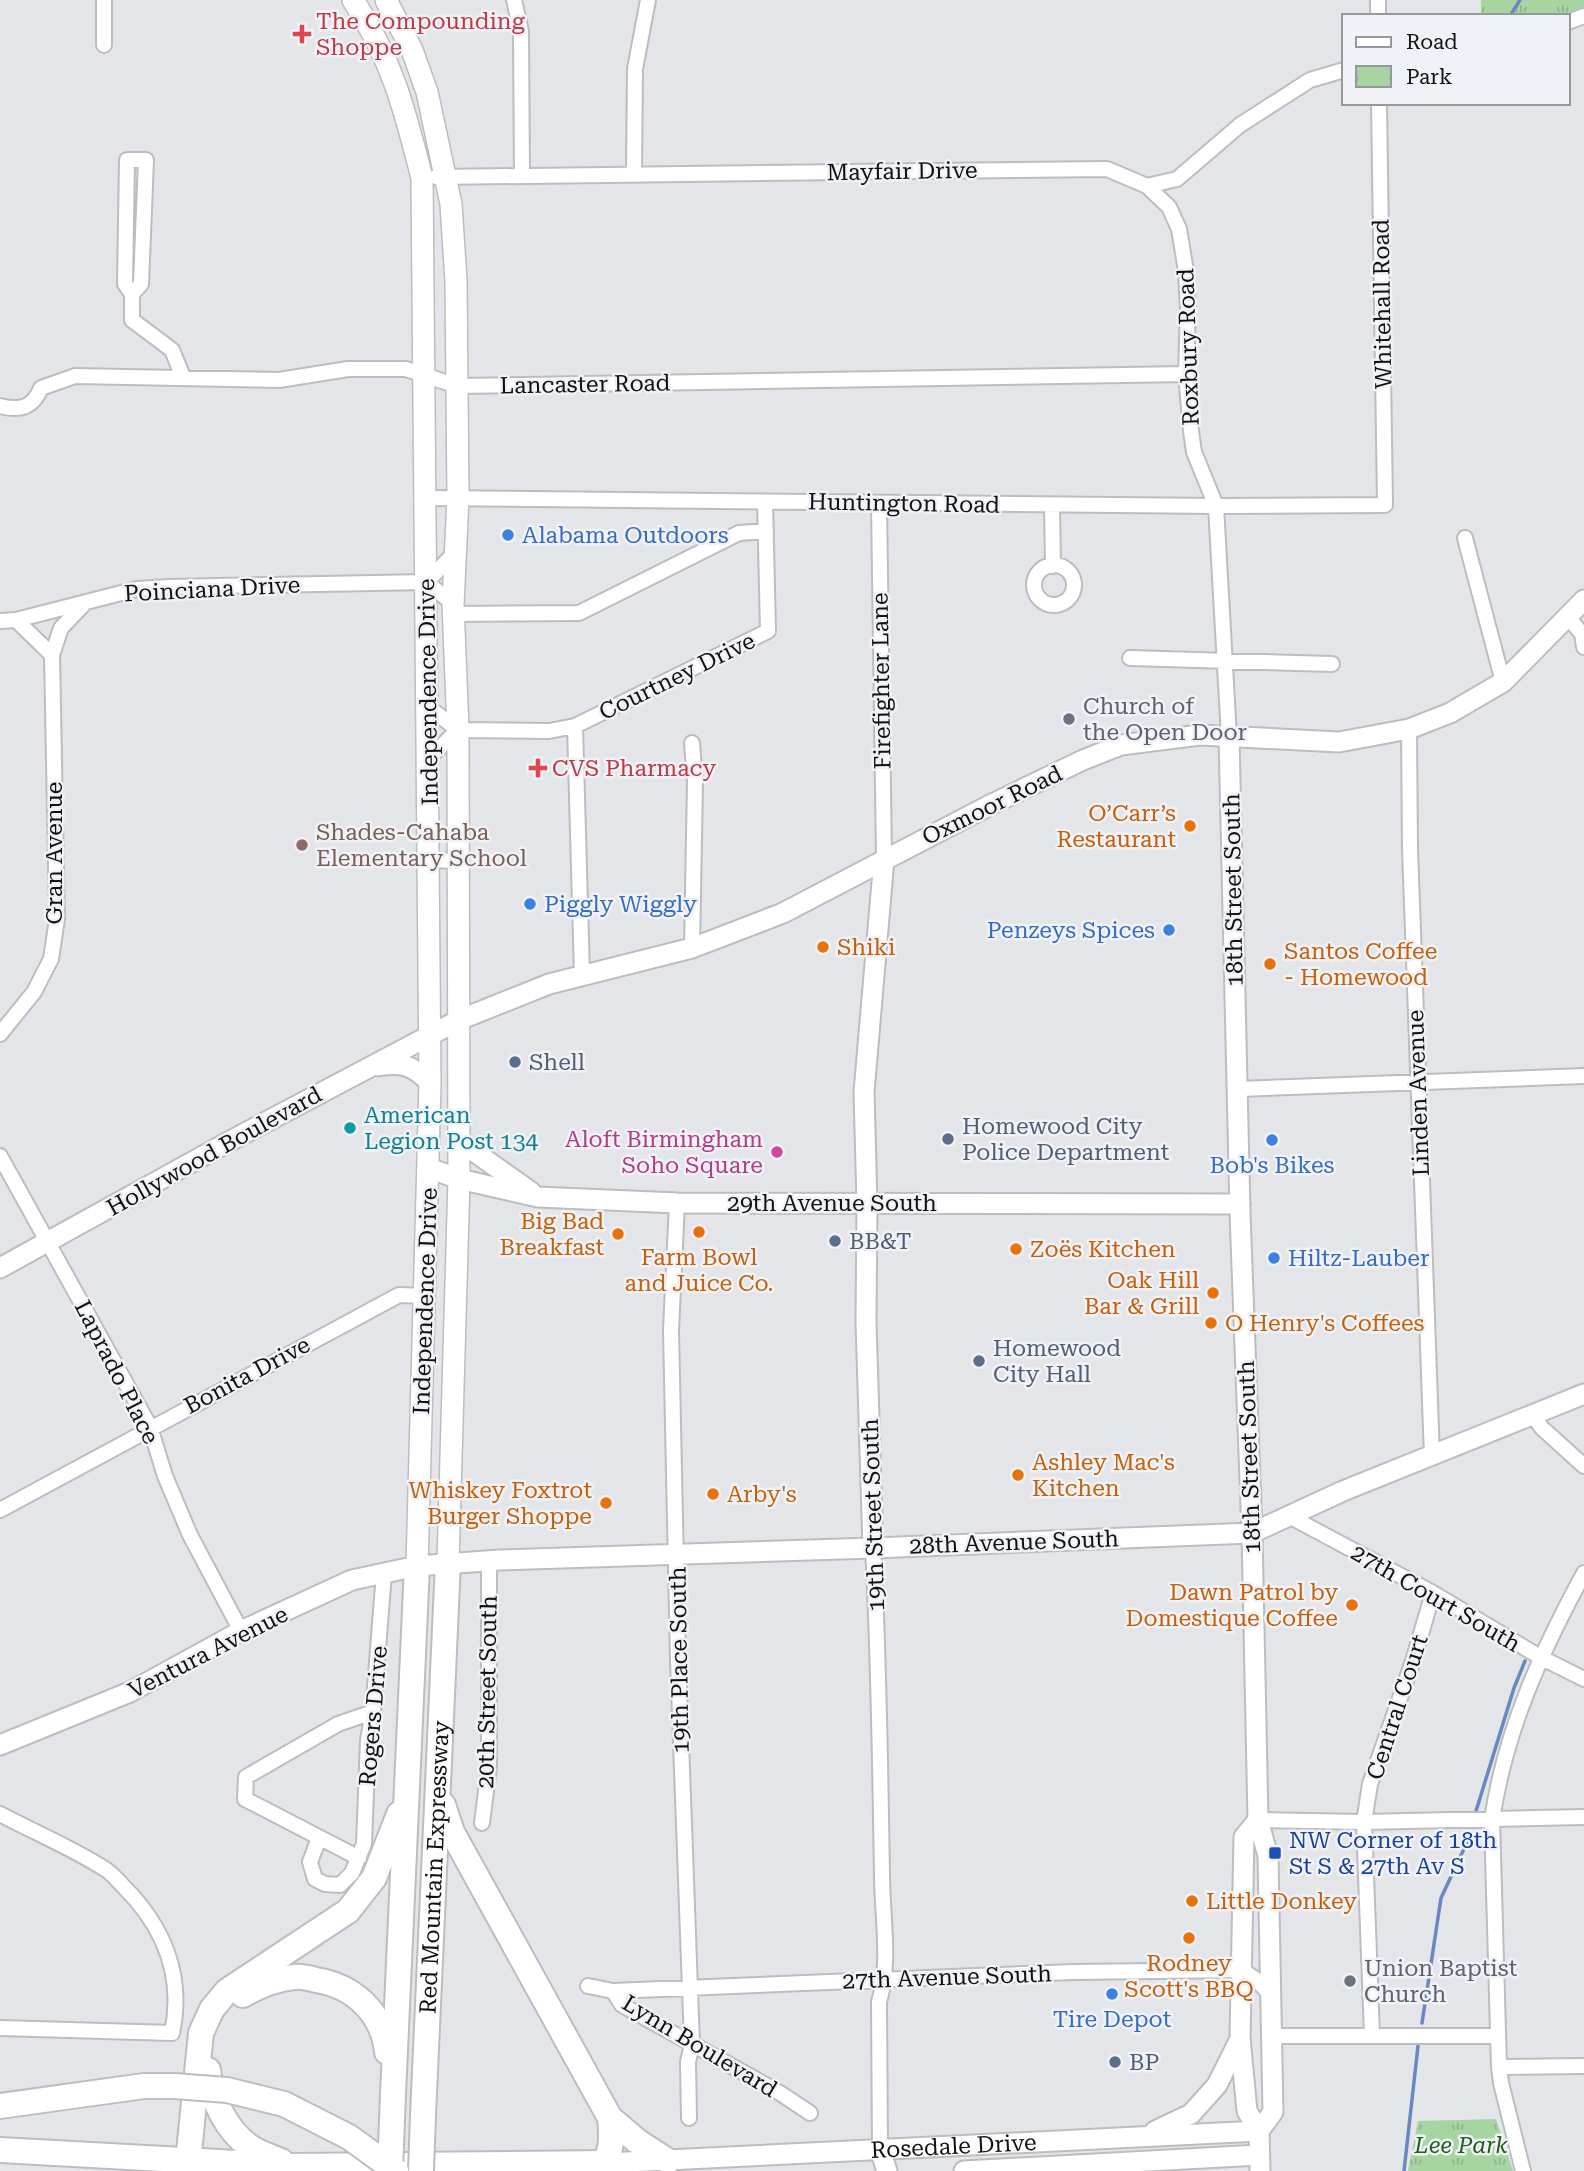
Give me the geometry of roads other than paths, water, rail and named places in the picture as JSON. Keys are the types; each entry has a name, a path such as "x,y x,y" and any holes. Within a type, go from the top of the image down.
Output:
{"highway":[{"name":"Red Mountain Expressway","path":"421,2171 448,1562"},
{"name":"Red Mountain Expressway","path":"390,2171 417,1566"},
{"path":"437,1787 452,1832 610,2118 637,2141 668,2161"},
{"path":"191,2166 201,2033 212,2008 227,1992 348,1911 376,1874 405,1797"},
{"path":"291,2166 250,2147 225,2121 209,2081 208,2062 214,2035 225,2012 239,1997 257,1986 296,1976 334,1983 363,2001 379,2021 386,2038 393,2110"},
{"path":"0,2106 144,2086 227,2090 284,2104 349,2137 396,2171"},
{"path":"602,2167 613,2141 610,2118"},
{"name":"Rosedale Drive","path":"0,2150 191,2166 602,2167"}],"main road":[{"name":"Independence Drive","path":"353,0 381,49 398,87 422,178 430,1083 417,1566"},
{"name":"Independence Drive","path":"386,0 412,50 427,92 451,204 456,281 458,498 453,609 458,730 459,1020 458,1179 448,1562"},
{"name":"Oxmoor Road","path":"430,1035 459,1020 549,984 692,948 783,913 884,859 1083,760 1121,745 1200,735 1339,742 1409,729 1450,713 1503,682 1584,600"},
{"name":"18th Street South","path":"1229,737 1258,1820 1268,1856 1272,1997 1273,2112 1259,2131 1260,2163"},
{"name":"19th Street South","path":"873,1548 866,1322 864,1093 884,859"},
{"name":"Hollywood Boulevard","path":"0,1268 430,1035"},
{"path":"366,1068 398,1063 419,1072 430,1083"},
{"path":"458,1140 537,1197"},
{"name":"29th Avenue South","path":"429,1168 458,1179 537,1197 677,1203 1240,1204"},
{"name":"28th Avenue South","path":"417,1566 489,1560 1252,1533 1343,1491 1584,1394"},
{"name":"Ventura Avenue","path":"0,1745 130,1692 241,1631 352,1580 417,1566"},
{"path":"1258,1820 1244,1837 1240,2038 1247,2111 1259,2131"},
{"path":"1144,2136 1191,2114 1217,2085 1240,2038"},
{"name":"Rosedale Drive","path":"602,2167 668,2161 1259,2131"},
{"name":"19th Street South","path":"880,2150 887,2171"},
{"path":"876,2171 880,2150"},
{"path":"1123,2162 1146,2171"},
{"name":"Rosedale Drive","path":"964,2171 1123,2162 1260,2163"}],"street":[{"path":"104,0 104,45"},
{"path":"514,0 521,31 522,176"},
{"path":"634,174 635,69 648,0"},
{"path":"1147,186 1177,179 1240,125 1310,80 1342,71"},
{"name":"Whitehall Road","path":"1379,105 1385,505"},
{"path":"132,294 141,284 146,160 127,160 125,284 132,294 132,320 172,350 183,377"},
{"name":"Mayfair Drive","path":"422,178 1107,169 1147,186"},
{"path":"1169,207 1177,179"},
{"name":"Roxbury Road","path":"1147,186 1169,207 1180,229 1186,271 1186,374 1194,452 1216,506 1229,737"},
{"path":"126,231 143,231"},
{"name":"Lancaster Road","path":"0,406 11,409 25,407 36,400 41,388 75,376 279,380 348,369 406,369 457,386 1186,374"},
{"name":"Huntington Road","path":"424,498 1052,505 1385,505"},
{"name":"Courtney Drive","path":"458,730 549,731 575,726 768,631 765,502"},
{"name":"Firefighter Lane","path":"879,503 884,859"},
{"path":"1052,505 1053,566"},
{"path":"457,550 427,582 453,609 579,613 739,533 766,531"},
{"path":"1465,538 1503,682"},
{"name":"Poinciana Drive","path":"0,621 16,620 137,589 427,582"},
{"name":"Gran Avenue","path":"0,1034 34,992 51,958 57,919 52,655 61,628 87,600"},
{"path":"1567,617 1582,634 1584,647"},
{"path":"16,620 52,655"},
{"path":"1130,658 1332,664"},
{"path":"427,706 458,730 428,759"},
{"path":"575,726 582,975"},
{"name":"Linden Avenue","path":"1409,729 1410,849 1432,1457"},
{"path":"692,743 695,781 692,948"},
{"path":"430,860 457,861"},
{"path":"1238,1089 1584,1076"},
{"name":"Laprado Place","path":"0,1156 150,1427 165,1476 190,1535 241,1631"},
{"name":"19th Place South","path":"677,1203 671,1330 692,2044 688,2062 689,2118"},
{"name":"Bonita Drive","path":"0,1510 399,1294 425,1296"},
{"path":"1532,1414 1542,1428 1584,1466"},
{"name":"27th Court South","path":"1289,1516 1433,1593 1540,1657 1584,1679"},
{"name":"19th Street South","path":"873,1548 879,1650 886,1979 879,2002 880,2150"},
{"name":"20th Street South","path":"482,1824 489,1767 489,1560"},
{"name":"Rogers Drive","path":"359,1858 364,1843 368,1740 373,1712 384,1573"},
{"path":"1523,2171 1499,2067 1492,1821 1497,1783 1525,1692 1540,1657 1584,1573"},
{"name":"Central Court","path":"1372,2035 1364,1822 1370,1784 1413,1661 1433,1593"},
{"path":"319,1838 310,1863 315,1879 326,1884 340,1885 352,1873 359,1858 245,1799 246,1777 338,1724 373,1712"},
{"path":"0,1814 107,1870 152,1920 166,1949 174,1978 176,2015 172,2033 0,2028"},
{"path":"1258,1820 1492,1821 1584,1817"},
{"path":"1242,1970 1257,1980 1272,1997"},
{"name":"27th Avenue South","path":"613,1991 1073,1972 1242,1970"},
{"name":"Lynn Boulevard","path":"589,1986 613,1991 622,2004 810,2113"},
{"path":"1272,2036 1497,2036"},
{"path":"1499,2067 1584,2066"}],"waterway":[{"path":"1511,14 1520,0"},
{"path":"1476,1811 1525,1661"},
{"path":"1422,2023 1441,1898 1470,1836"},
{"path":"1404,2171 1418,2046"}],"place":[{"name":"The Compounding Shoppe","path":"302,34"},
{"name":"Alabama Outdoors","path":"508,535"},
{"name":"Church of the Open Door","path":"1069,719"},
{"name":"CVS Pharmacy","path":"538,768"},
{"name":"O’Carr’s Restaurant","path":"1190,826"},
{"name":"Shades-Cahaba Elementary School","path":"302,845"},
{"name":"Piggly Wiggly","path":"530,904"},
{"name":"Penzeys Spices","path":"1169,930"},
{"name":"Shiki","path":"823,947"},
{"name":"Santos Coffee - Homewood","path":"1270,964"},
{"name":"Shell","path":"515,1062"},
{"name":"American Legion Post 134","path":"350,1128"},
{"name":"Homewood City Police Department","path":"948,1139"},
{"name":"Bob's Bikes","path":"1272,1140"},
{"name":"Aloft Birmingham Soho Square","path":"777,1152"},
{"name":"Farm Bowl and Juice Co.","path":"699,1232"},
{"name":"Big Bad Breakfast","path":"618,1234"},
{"name":"BB&T","path":"835,1241"},
{"name":"Zoës Kitchen","path":"1016,1249"},
{"name":"Hiltz-Lauber","path":"1274,1258"},
{"name":"Oak Hill Bar & Grill","path":"1213,1293"},
{"name":"O Henry's Coffees","path":"1211,1323"},
{"name":"Homewood City Hall","path":"979,1361"},
{"name":"Ashley Mac's Kitchen","path":"1018,1475"},
{"name":"Arby's","path":"713,1494"},
{"name":"Whiskey Foxtrot Burger Shoppe","path":"606,1503"},
{"name":"Dawn Patrol by Domestique Coffee","path":"1352,1605"},
{"name":"NW Corner of 18th St S & 27th Av S","path":"1275,1853"},
{"name":"Little Donkey","path":"1192,1901"},
{"name":"Rodney Scott's BBQ","path":"1189,1938"},
{"name":"Union Baptist Church","path":"1350,1981"},
{"name":"Tire Depot","path":"1112,1994"},
{"name":"BP","path":"1115,2062"}],"park label":[{"name":"Lee Park","path":"1461,2145"}]}
